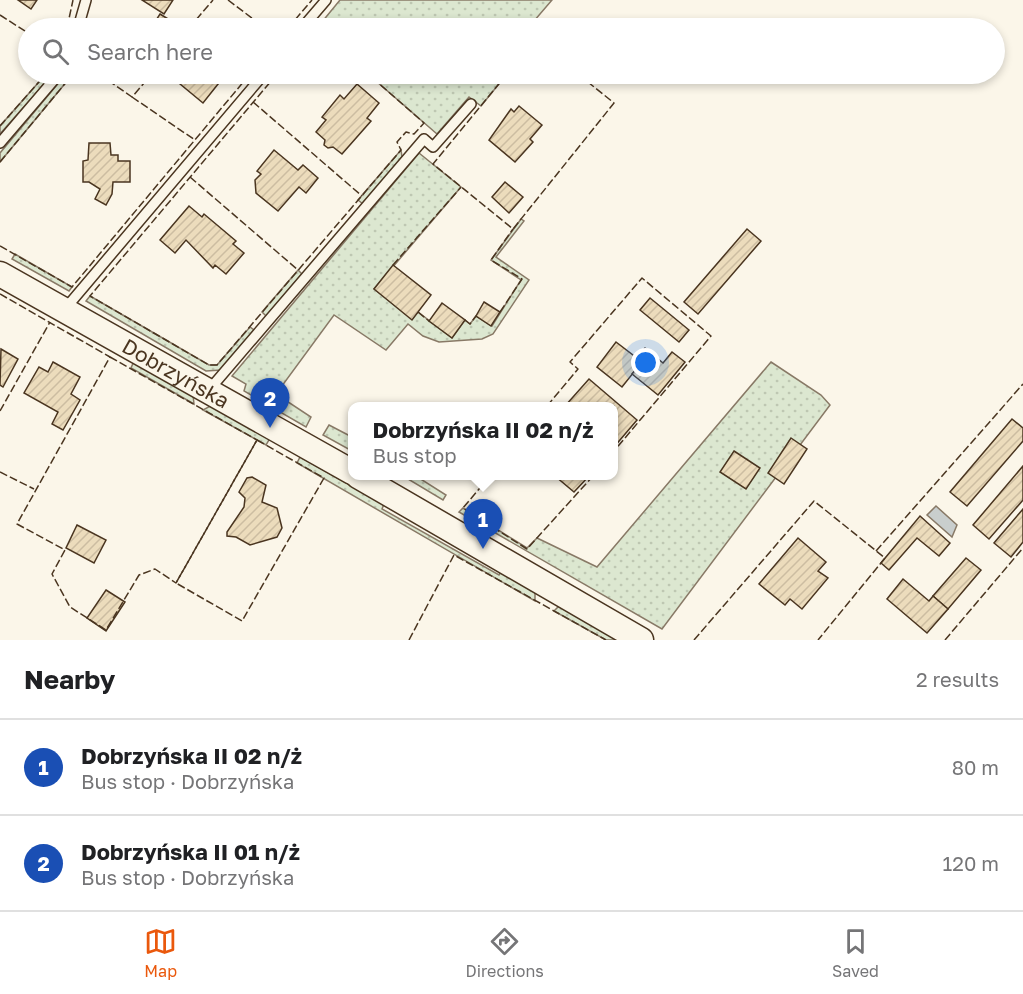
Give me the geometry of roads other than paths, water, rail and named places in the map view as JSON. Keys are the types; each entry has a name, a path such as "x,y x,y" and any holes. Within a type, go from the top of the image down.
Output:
{"street":[{"name":"Dobrzyńska","path":"0,274 348,470"},
{"path":"365,480 641,640"}],"lane":[{"path":"81,18 86,0"},
{"path":"311,18 326,0"},
{"path":"0,143 50,84"},
{"path":"64,310 256,84"},
{"path":"208,392 424,139 433,147 471,104"}],"place":[{"name":"Dobrzyńska II 01 n/ż","path":"270,428"},
{"name":"Dobrzyńska II 02 n/ż","path":"483,549"}]}
